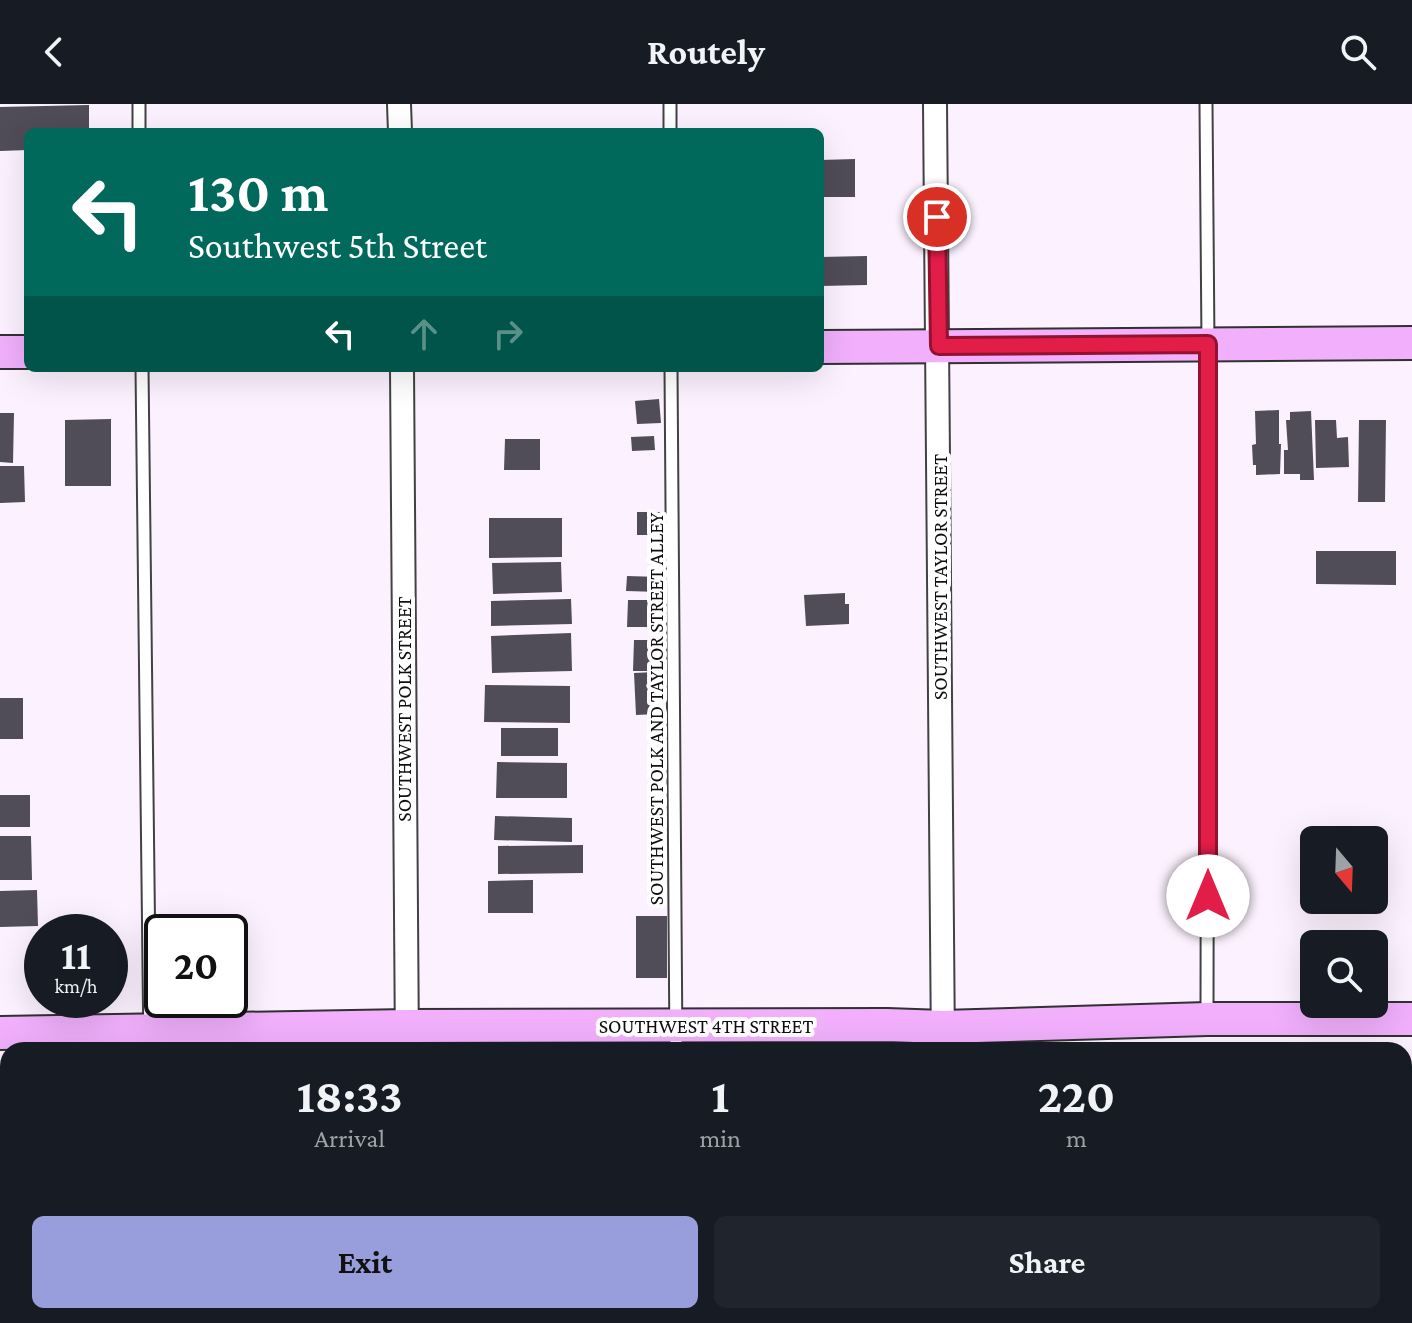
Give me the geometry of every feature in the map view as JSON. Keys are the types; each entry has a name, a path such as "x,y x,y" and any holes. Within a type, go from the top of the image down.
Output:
{"street":[{"path":"399,104 400,128"},
{"name":"SOUTHWEST TAYLOR STREET","path":"935,104 943,1039"},
{"path":"824,347 1412,343"},
{"path":"0,352 24,352"},
{"name":"SOUTHWEST POLK STREET","path":"402,372 407,1038"},
{"name":"SOUTHWEST 4TH STREET","path":"0,1033 150,1040 676,1038 887,1025 943,1039 1207,1019 1412,1019"}],"lane":[{"path":"139,104 139,128"},
{"path":"670,104 670,128"},
{"path":"1206,104 1207,1019"},
{"path":"142,372 150,1040"},
{"name":"SOUTHWEST POLK AND TAYLOR STREET ALLEY","path":"671,372 676,1038"}],"building":[{"path":"89,105 89,128 24,128 24,150 0,151 0,107"},
{"path":"855,159 855,197 824,197 824,160"},
{"path":"867,256 867,285 824,286 824,257"},
{"path":"659,399 661,423 637,424 635,401"},
{"path":"1279,410 1280,474 1256,475 1252,445 1256,444 1255,411"},
{"path":"1311,411 1314,480 1300,480 1300,474 1284,474 1284,450 1288,450 1286,420 1290,420 1290,412"},
{"path":"0,413 14,413 13,463 0,462"},
{"path":"111,419 111,486 65,486 65,420"},
{"path":"1315,420 1336,420 1337,438 1348,437 1349,467 1316,468"},
{"path":"1359,420 1386,420 1385,502 1358,502"},
{"path":"654,436 655,450 632,451 631,437"},
{"path":"505,439 540,439 540,470 504,470"},
{"path":"0,466 24,466 25,502 0,503"},
{"path":"637,512 663,512 663,535 637,535"},
{"path":"489,518 562,518 562,557 489,558"},
{"path":"1316,551 1396,551 1396,585 1316,584"},
{"path":"561,562 562,592 493,594 492,563"},
{"path":"627,576 660,577 660,592 626,591"},
{"path":"845,593 845,604 849,604 849,624 806,626 804,595"},
{"path":"571,599 572,624 491,626 491,601"},
{"path":"628,600 655,600 654,627 627,627"},
{"path":"571,633 572,671 492,673 491,636"},
{"path":"634,640 657,640 656,671 633,671"},
{"path":"655,672 657,714 636,715 634,673"},
{"path":"485,685 570,686 570,723 484,722"},
{"path":"0,698 23,698 23,739 0,739"},
{"path":"501,728 558,728 558,756 501,756"},
{"path":"497,762 567,763 567,798 496,798"},
{"path":"0,795 30,795 30,827 0,827"},
{"path":"495,816 572,818 572,842 494,840"},
{"path":"0,836 31,836 32,880 0,880"},
{"path":"583,845 583,873 498,874 498,846"},
{"path":"533,880 533,913 488,913 488,881"},
{"path":"37,890 38,914 24,914 24,926 0,927 0,891"},
{"path":"636,916 667,916 667,978 636,978"}],"route":[{"path":"937,217 939,346 1208,344 1208,896"}]}
